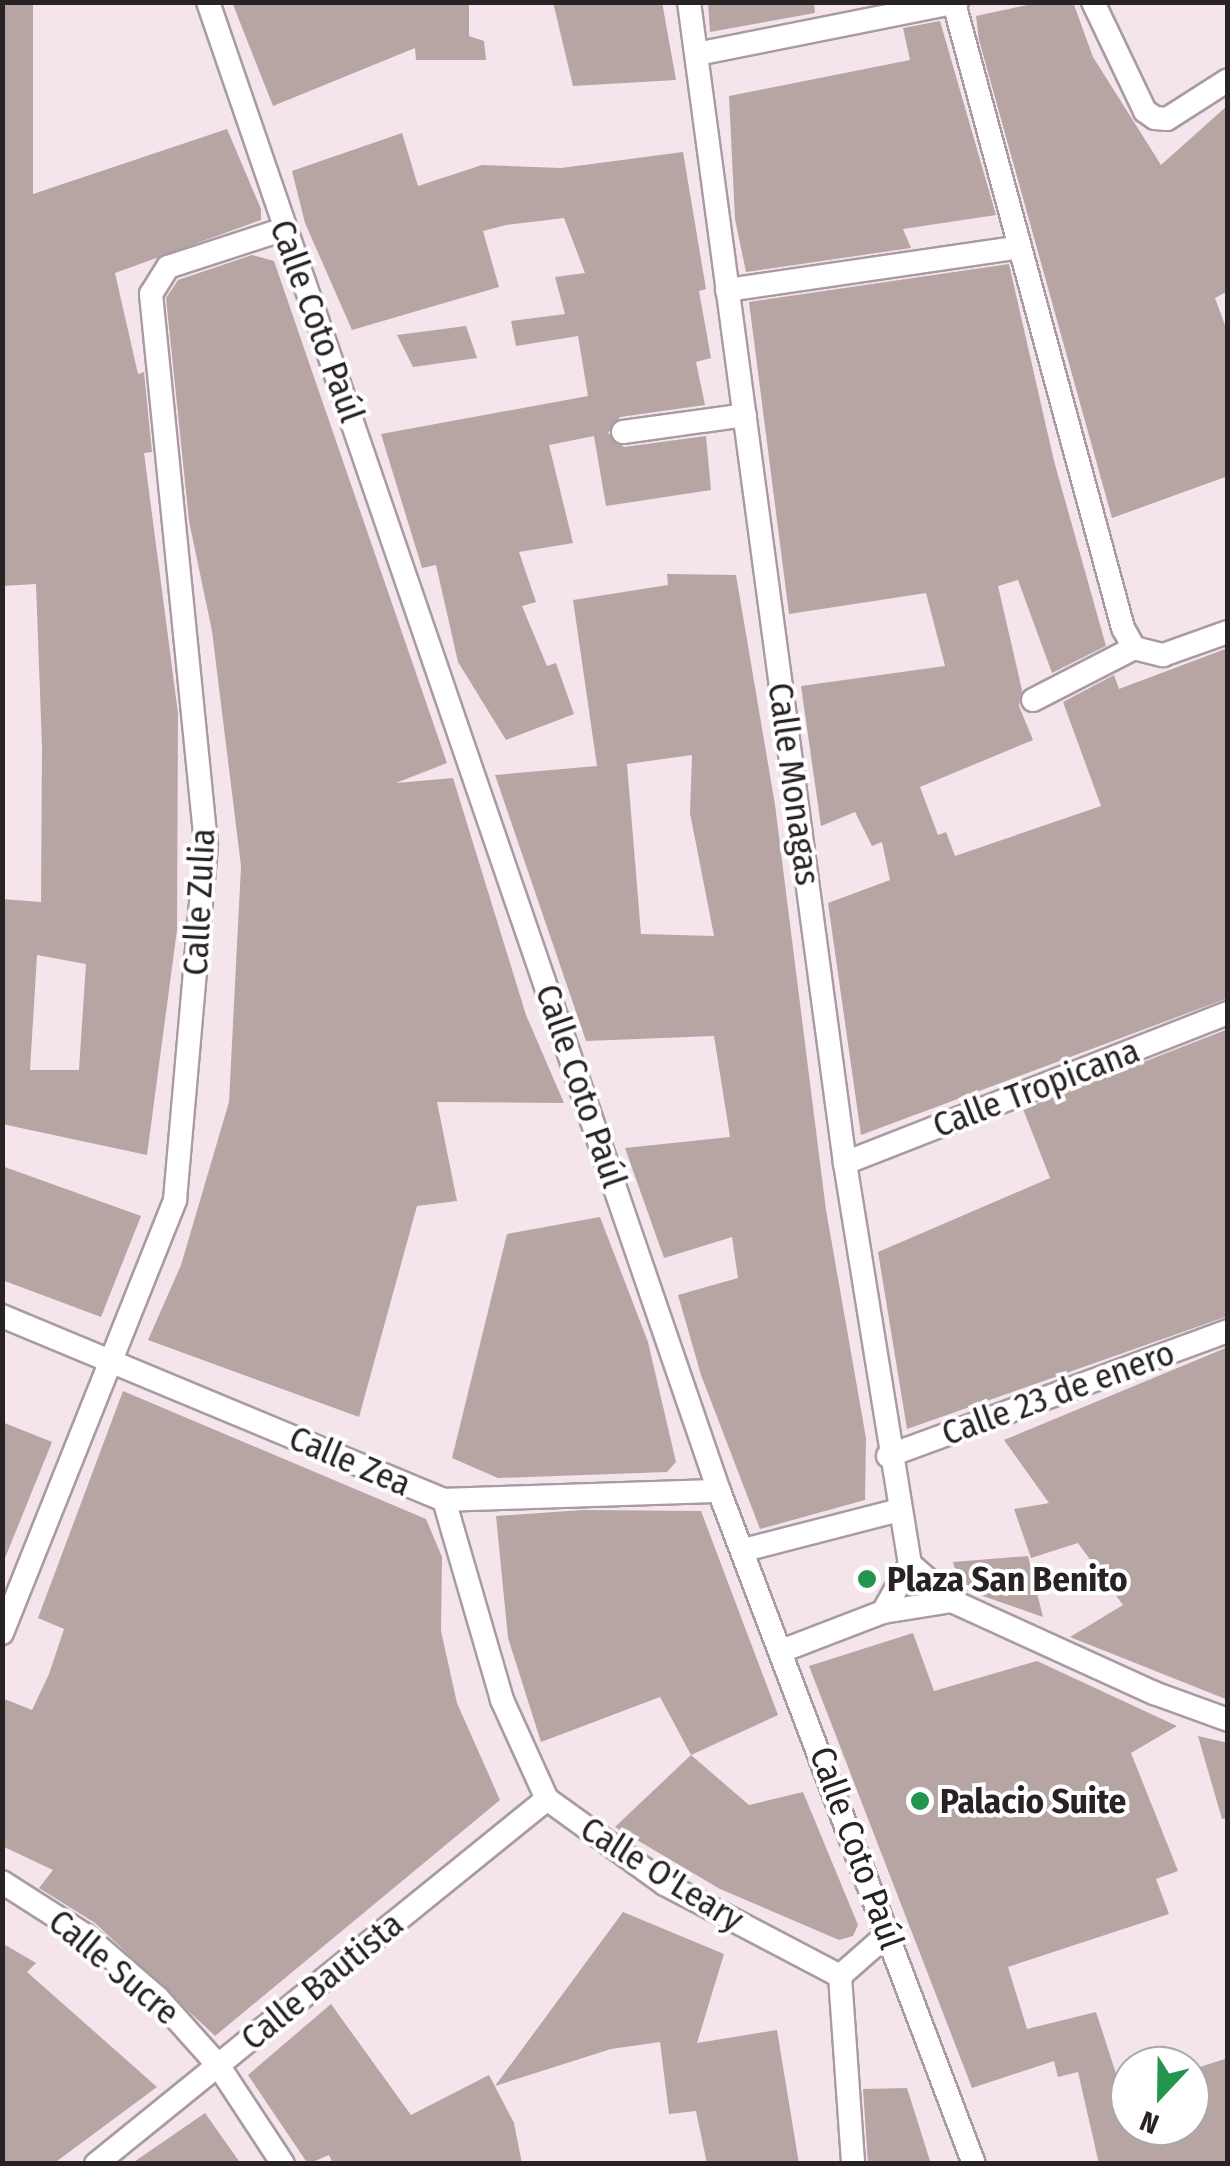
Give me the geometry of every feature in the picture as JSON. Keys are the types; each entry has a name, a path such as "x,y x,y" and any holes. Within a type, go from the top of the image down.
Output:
{"street":[{"name":"Calle Coto Paúl","path":"208,2 719,1491 784,1650 974,2164"},
{"name":"Calle Monagas","path":"689,2 845,1163 888,1456 910,1564"},
{"path":"1093,2 1146,111 1156,118 1167,119 1228,80"},
{"path":"697,54 956,3 1123,628 1134,648"},
{"name":"Calle Zulia","path":"2,1634 175,1200 206,844 151,294 168,267 284,228"},
{"path":"727,290 1020,247"},
{"path":"623,432 745,415"},
{"path":"1033,700 1134,648 1163,655 1228,632"},
{"name":"Calle Tropicana","path":"845,1163 1228,1013"},
{"name":"Calle Zea","path":"2,1316 444,1500 719,1491"},
{"name":"Calle 23 de enero","path":"888,1456 1228,1330"},
{"name":"Calle O'Leary","path":"444,1500 502,1700 547,1799 665,1884 840,1976"},
{"path":"744,1550 900,1510"},
{"path":"883,1612 910,1564 952,1601 1154,1694 1228,1720"},
{"path":"784,1650 883,1612 952,1601"},
{"name":"Calle Bautista","path":"96,2164 547,1799"},
{"name":"Calle Sucre","path":"2,1882 122,1966 218,2065 283,2164"},
{"path":"853,2164 840,1976 889,1934"}],"building":[{"path":"2,2 33,2 33,194 227,129 261,209 261,220 115,273 138,374 144,372 152,452 144,453 178,713 177,930 147,1155 2,1124 2,899 41,902 42,747 36,584 2,586","holes":["37,955 86,964 79,1070 30,1070"]},
{"path":"232,2 469,2 469,36 484,41 486,60 416,60 415,48 273,106"},
{"path":"553,2 662,2 676,80 573,86"},
{"path":"708,2 814,2 815,13 710,32"},
{"path":"1041,2 1073,2 1093,57 1161,165 1228,105 1228,291 1215,298 1228,333 1228,476 1112,518 979,40 976,16"},
{"path":"940,21 996,215 903,229 911,248 746,272 735,219 729,96 910,60 903,28"},
{"path":"402,133 418,186 482,165 561,168 683,152 706,289 699,291 711,358 696,362 705,405 620,417 608,433 624,447 706,436 711,490 606,506 594,436 549,445 573,543 519,552 536,602 522,606 547,666 556,663 574,714 506,740 458,662 436,565 422,568 381,434 588,396 578,336 516,346 511,321 565,314 555,277 585,273 564,218 506,225 483,231 499,287 352,330 305,223 292,171"},
{"path":"252,255 274,261 447,763 396,783 453,778 526,1015 564,1103 437,1102 457,1201 417,1206 359,1417 148,1340 181,1265 229,1102 241,866 212,631 189,521 166,298 178,280"},
{"path":"1009,264 1054,461 1106,646 1052,673 1018,580 998,586 1022,690 1019,706 1033,740 920,787 938,835 946,832 955,856 1101,806 1063,702 1114,675 1119,689 1228,648 1228,998 861,1135 828,903 890,880 882,842 872,846 855,812 821,826 801,686 945,666 926,593 789,614 749,302"},
{"path":"466,326 477,358 413,367 397,335"},
{"path":"667,574 736,575 775,805 826,1210 866,1438 865,1500 760,1529 701,1375 678,1295 738,1278 732,1237 664,1258 625,1148 730,1137 714,1036 586,1041 495,775 597,766 573,600 668,585","holes":["692,755 690,813 714,936 641,934 627,764"]},
{"path":"1228,1029 1228,1316 907,1429 878,1252 1050,1178 1023,1109"},
{"path":"2,1166 141,1216 101,1317 2,1280"},
{"path":"600,1217 648,1342 676,1462 667,1472 498,1478 452,1458 507,1234"},
{"path":"1228,1347 1228,1700 1070,1637 1123,1605 1078,1543 1031,1558 1014,1509 1049,1503 1004,1440"},
{"path":"123,1391 426,1519 442,1557 441,1631 457,1703 500,1800 215,2036 95,1923 39,1888 53,1870 2,1846 2,1698 32,1710 49,1674 64,1629 38,1618"},
{"path":"2,1422 52,1442 3,1563 2,1563"},
{"path":"583,1510 701,1511 778,1715 691,1755 660,1697 541,1742 508,1638 496,1516"},
{"path":"1028,1556 1043,1617 960,1588 953,1562"},
{"path":"913,1633 934,1691 1037,1661 1177,1726 1131,1753 1178,1871 1156,1879 1169,1914 1008,1967 1027,2029 1096,2012 1110,2055 1110,2146 1210,2146 1210,2064 1228,2058 1228,2164 1099,2164 1078,2072 1058,2077 1054,2061 972,2088 809,1666"},
{"path":"1198,1736 1228,1743 1228,1818 1222,1819"},
{"path":"691,1755 749,1805 803,1792 858,1925 853,1936 839,1940 720,1889 615,1827"},
{"path":"623,1912 724,1954 697,2043 777,2030 799,2164 707,2164 696,2111 669,2114 660,2042 611,2049 495,2086"},
{"path":"2,1943 36,1963 27,1972 157,2087 53,2164 2,2164"},
{"path":"331,2004 411,2115 489,2075 514,2123 522,2164 333,2164 329,2155 308,2164 248,2075"},
{"path":"907,2088 931,2164 868,2164 863,2089"},
{"path":"205,2113 241,2164 131,2164"}],"place":[{"name":"Plaza San Benito","path":"867,1579"},
{"name":"Palacio Suite","path":"920,1801"}]}
